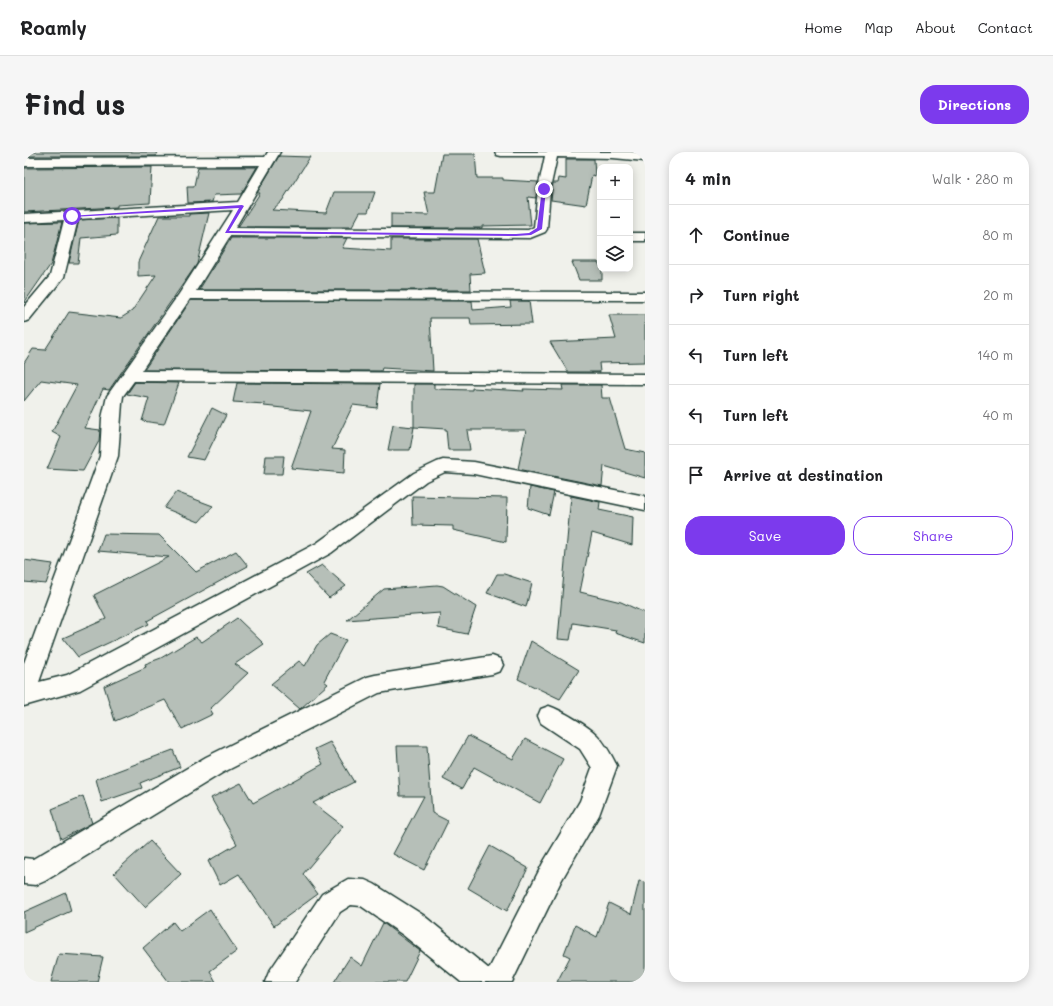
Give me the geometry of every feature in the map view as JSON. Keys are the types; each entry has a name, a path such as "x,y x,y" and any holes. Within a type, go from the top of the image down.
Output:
{"street":[{"path":"42,162 51,152"},
{"path":"501,152 613,154 645,158"},
{"path":"226,232 530,234 540,229 544,189 552,153"},
{"path":"24,162 271,156"},
{"path":"24,693 109,456 111,426 110,410 115,396 186,294 226,232 271,156"},
{"path":"24,218 242,206"},
{"path":"24,317 57,277 72,216"},
{"path":"633,237 645,237"},
{"path":"186,294 645,296"},
{"path":"130,376 645,379"},
{"path":"24,696 72,683 324,548 420,477 443,466 474,468 645,503"},
{"path":"24,871 36,872 214,765 375,684 492,665"},
{"path":"497,982 552,872 590,807 605,766 588,742 549,716"},
{"path":"279,982 331,903 348,892 365,893 413,925 483,982"}],"building":[{"path":"24,152 158,152 156,156 24,156"},
{"path":"442,154 475,154 477,178 503,178 503,180 538,182 536,198 528,197 531,225 482,226 482,228 391,228 391,214 429,215 424,192 435,192"},
{"path":"279,156 310,157 282,201 272,210 326,213 334,192 375,192 368,212 360,212 352,227 238,227 260,193 257,193"},
{"path":"566,159 594,159 595,176 592,175 586,205 551,200 553,183 558,183 559,178 566,179"},
{"path":"152,167 150,203 117,205 117,207 24,212 24,168"},
{"path":"198,167 257,167 241,194 214,195 212,202 188,203 187,186 194,186"},
{"path":"209,213 197,264 109,390 103,389 85,428 100,430 99,441 83,471 47,469 61,437 52,432 77,385 41,380 24,401 24,363 33,349 45,350 69,312 121,318 132,311 156,275 138,276 138,262 159,216 189,216 189,214"},
{"path":"117,218 117,235 81,238 78,263 69,263 79,220"},
{"path":"62,222 51,264 24,303 24,223"},
{"path":"231,238 347,238 342,248 391,251 391,239 477,239 485,273 470,274 471,290 199,290"},
{"path":"572,262 597,262 597,272 602,272 602,280 579,280"},
{"path":"191,300 472,301 473,310 511,307 510,301 529,301 532,324 471,325 470,318 430,318 433,371 382,368 381,371 144,370"},
{"path":"609,315 645,315 645,362 599,363 600,372 568,372 550,342 616,339"},
{"path":"135,382 179,383 164,424 142,421 149,398 127,394"},
{"path":"237,383 380,384 377,408 353,405 332,449 345,450 344,473 291,468 311,411 264,406 265,404 233,402"},
{"path":"414,384 434,384 434,389 472,390 472,388 524,391 523,389 563,390 562,385 601,385 602,398 610,398 625,449 645,453 645,478 604,466 602,486 518,469 526,430 467,430 470,450 448,450 446,429 414,427"},
{"path":"212,408 226,415 204,460 187,457"},
{"path":"393,425 414,427 410,450 388,450"},
{"path":"266,456 284,456 282,474 264,474"},
{"path":"530,487 554,492 549,515 528,508"},
{"path":"176,492 213,506 199,522 164,508"},
{"path":"412,496 507,498 506,542 453,530 453,526 413,525"},
{"path":"571,496 600,502 599,510 633,517 632,545 592,533 580,592 621,602 645,613 645,643 615,633 616,630 573,623 570,640 558,639"},
{"path":"104,534 159,535 196,572 236,551 248,566 147,621 149,624 78,657 63,638 106,619 94,595 169,557 98,551"},
{"path":"24,560 53,564 46,584 24,582"},
{"path":"322,565 346,586 329,598 306,574"},
{"path":"497,574 504,574 532,583 526,607 487,593"},
{"path":"437,585 443,586 476,607 467,634 438,628 440,613 347,620 384,589"},
{"path":"237,618 264,644 235,664 248,673 210,709 213,714 182,729 165,700 115,721 104,686 146,667 145,664 161,658 196,637 202,642"},
{"path":"330,634 346,640 324,681 328,684 300,709 271,684 299,661 305,666 317,645"},
{"path":"531,641 579,670 560,699 518,679"},
{"path":"468,736 513,759 525,739 563,759 540,803 474,767 462,789 443,779"},
{"path":"330,742 354,782 313,803 343,826 303,874 318,894 274,926 239,874 220,885 208,861 237,844 211,798 241,783 253,803 323,764 315,749"},
{"path":"397,746 427,746 432,813 448,821 424,870 393,854 424,796 400,796"},
{"path":"173,750 180,767 140,783 142,788 102,802 96,779"},
{"path":"83,796 92,823 61,839 52,809"},
{"path":"150,841 181,874 145,907 114,873"},
{"path":"490,846 528,868 507,911 468,888"},
{"path":"639,881 645,882 645,982 557,982 570,957 564,954 575,925 597,937 609,903 631,914"},
{"path":"66,893 71,911 24,932 24,912"},
{"path":"210,909 237,951 210,971 216,982 169,982 143,948 173,922 180,931"},
{"path":"383,923 420,951 405,982 334,982 350,957 362,966"},
{"path":"59,954 103,957 97,982 51,982"}],"route":[{"path":"72,216 242,206 226,232 516,235 530,234 540,229 544,189"}]}
